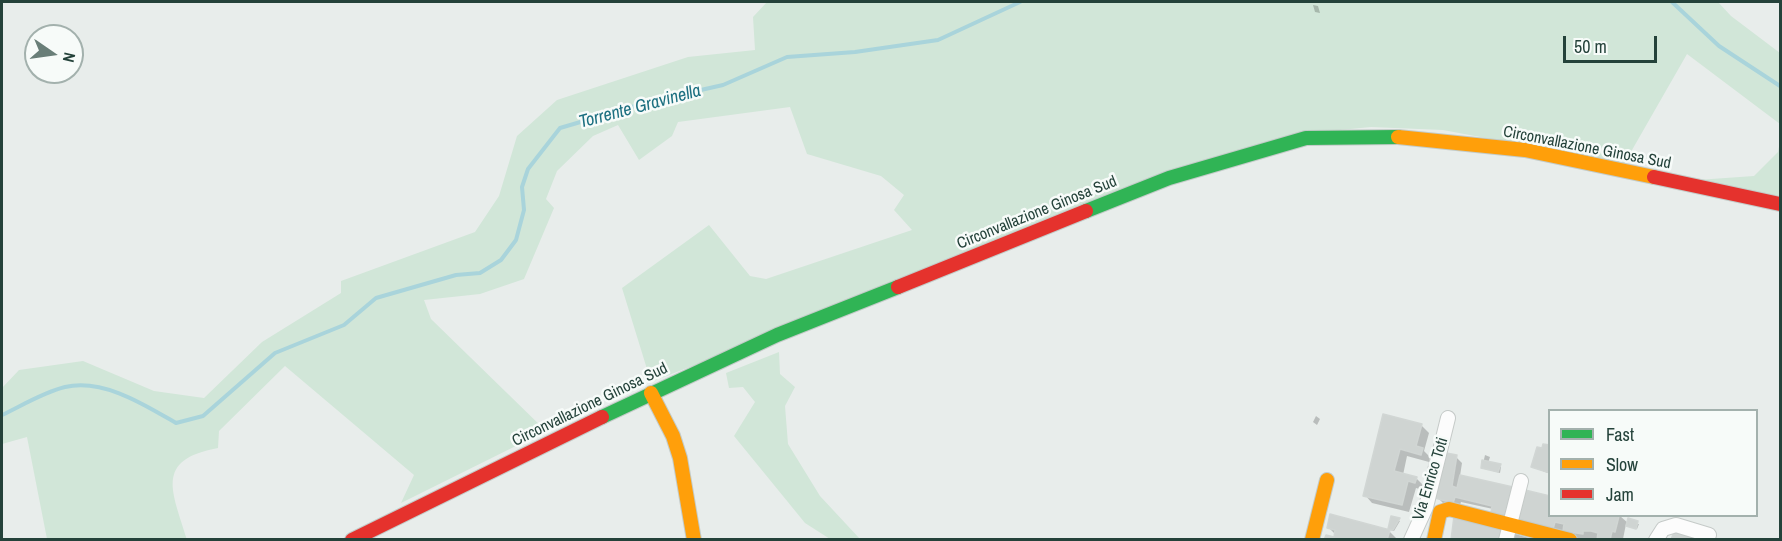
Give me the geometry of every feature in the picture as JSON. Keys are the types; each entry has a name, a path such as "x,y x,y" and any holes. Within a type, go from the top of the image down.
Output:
{"main road":[{"name":"Circonvallazione Ginosa Sud","path":"352,540 651,393 777,335 1169,178 1306,138 1408,137 1525,150 1780,204"},
{"path":"651,393 673,436 680,458 694,540"},
{"path":"1312,540 1327,480"},
{"path":"1434,540 1440,512 1449,509 1570,540"}],"street":[{"name":"Via Enrico Toti","path":"1411,540 1426,507 1449,418"},
{"path":"1506,540 1521,481"},
{"path":"1656,540 1664,529 1676,525 1709,535"}],"green space":[{"path":"767,2 1718,2 1731,16 1780,53 1780,124 1687,54 1624,164 1443,130 1371,127 1289,135 651,382 622,288 709,225 750,276 766,279 912,230 894,210 904,195 881,176 807,154 790,107 678,122 672,136 639,160 618,125 593,136 557,171 546,199 554,208 524,279 480,294 424,300 431,319 546,431 401,503 414,475 285,366 219,431 218,448 197,453 184,461 176,470 173,481 174,493 187,540 47,539 27,437 2,444 2,388 19,370 83,361 154,391 204,398 262,342 341,293 341,281 475,232 499,196 517,136 557,100 688,57 755,50 753,17"},
{"path":"1780,141 1780,196 1697,180 1754,176 1778,152"},
{"path":"779,352 780,374 795,387 785,406 788,444 820,496 860,539 830,539 805,523 734,436 755,402 743,387 729,388 726,373"}],"building":[{"path":"1383,414 1422,424 1416,446 1423,448 1421,455 1400,449 1394,471 1417,477 1415,483 1408,481 1402,505 1363,496"},
{"path":"1543,444 1548,445 1548,472 1531,467 1537,447 1542,448"},
{"path":"1446,453 1457,455 1452,486 1457,488 1460,475 1513,487 1505,517 1491,513 1492,506 1455,497 1453,503 1435,498"},
{"path":"1482,460 1501,464 1498,472 1481,468"},
{"path":"1525,490 1548,496 1548,517 1619,517 1615,532 1612,531 1610,540 1597,540 1598,533 1591,531 1583,531 1583,534 1563,531 1564,524 1555,522 1553,529 1518,520"},
{"path":"1330,514 1390,530 1387,540 1324,540 1326,535 1334,537 1335,530 1327,528"},
{"path":"1391,516 1400,518 1393,530 1388,529"},
{"path":"1454,516 1502,529 1499,540 1451,540"},
{"path":"1628,518 1638,521 1636,529 1626,526"},
{"path":"1674,531 1701,540 1671,540"}],"waterway":[{"name":"Torrente Gravinella","path":"2,415 49,392 79,385 94,386 123,395 176,423 203,416 275,353 344,325 376,298 456,275 480,273 501,260 516,240 524,210 522,187 528,169 560,128 652,101 723,85 787,57 855,52 938,40 1020,2"},
{"name":"Torrente Gravinella","path":"1672,2 1719,46 1780,86"}],"traffic: fast":[{"path":"1086,211 1169,178 1306,138 1398,137"},
{"path":"602,417 777,335 898,287"}],"traffic: slow":[{"path":"1398,137 1525,150 1654,177"},
{"path":"651,393 673,436 680,458 694,540"},
{"path":"1312,540 1327,480"},
{"path":"1434,540 1440,512 1449,509 1570,540"}],"traffic: jam":[{"path":"1654,177 1780,204"},
{"path":"898,287 1086,211"},
{"path":"352,540 602,417"}]}
